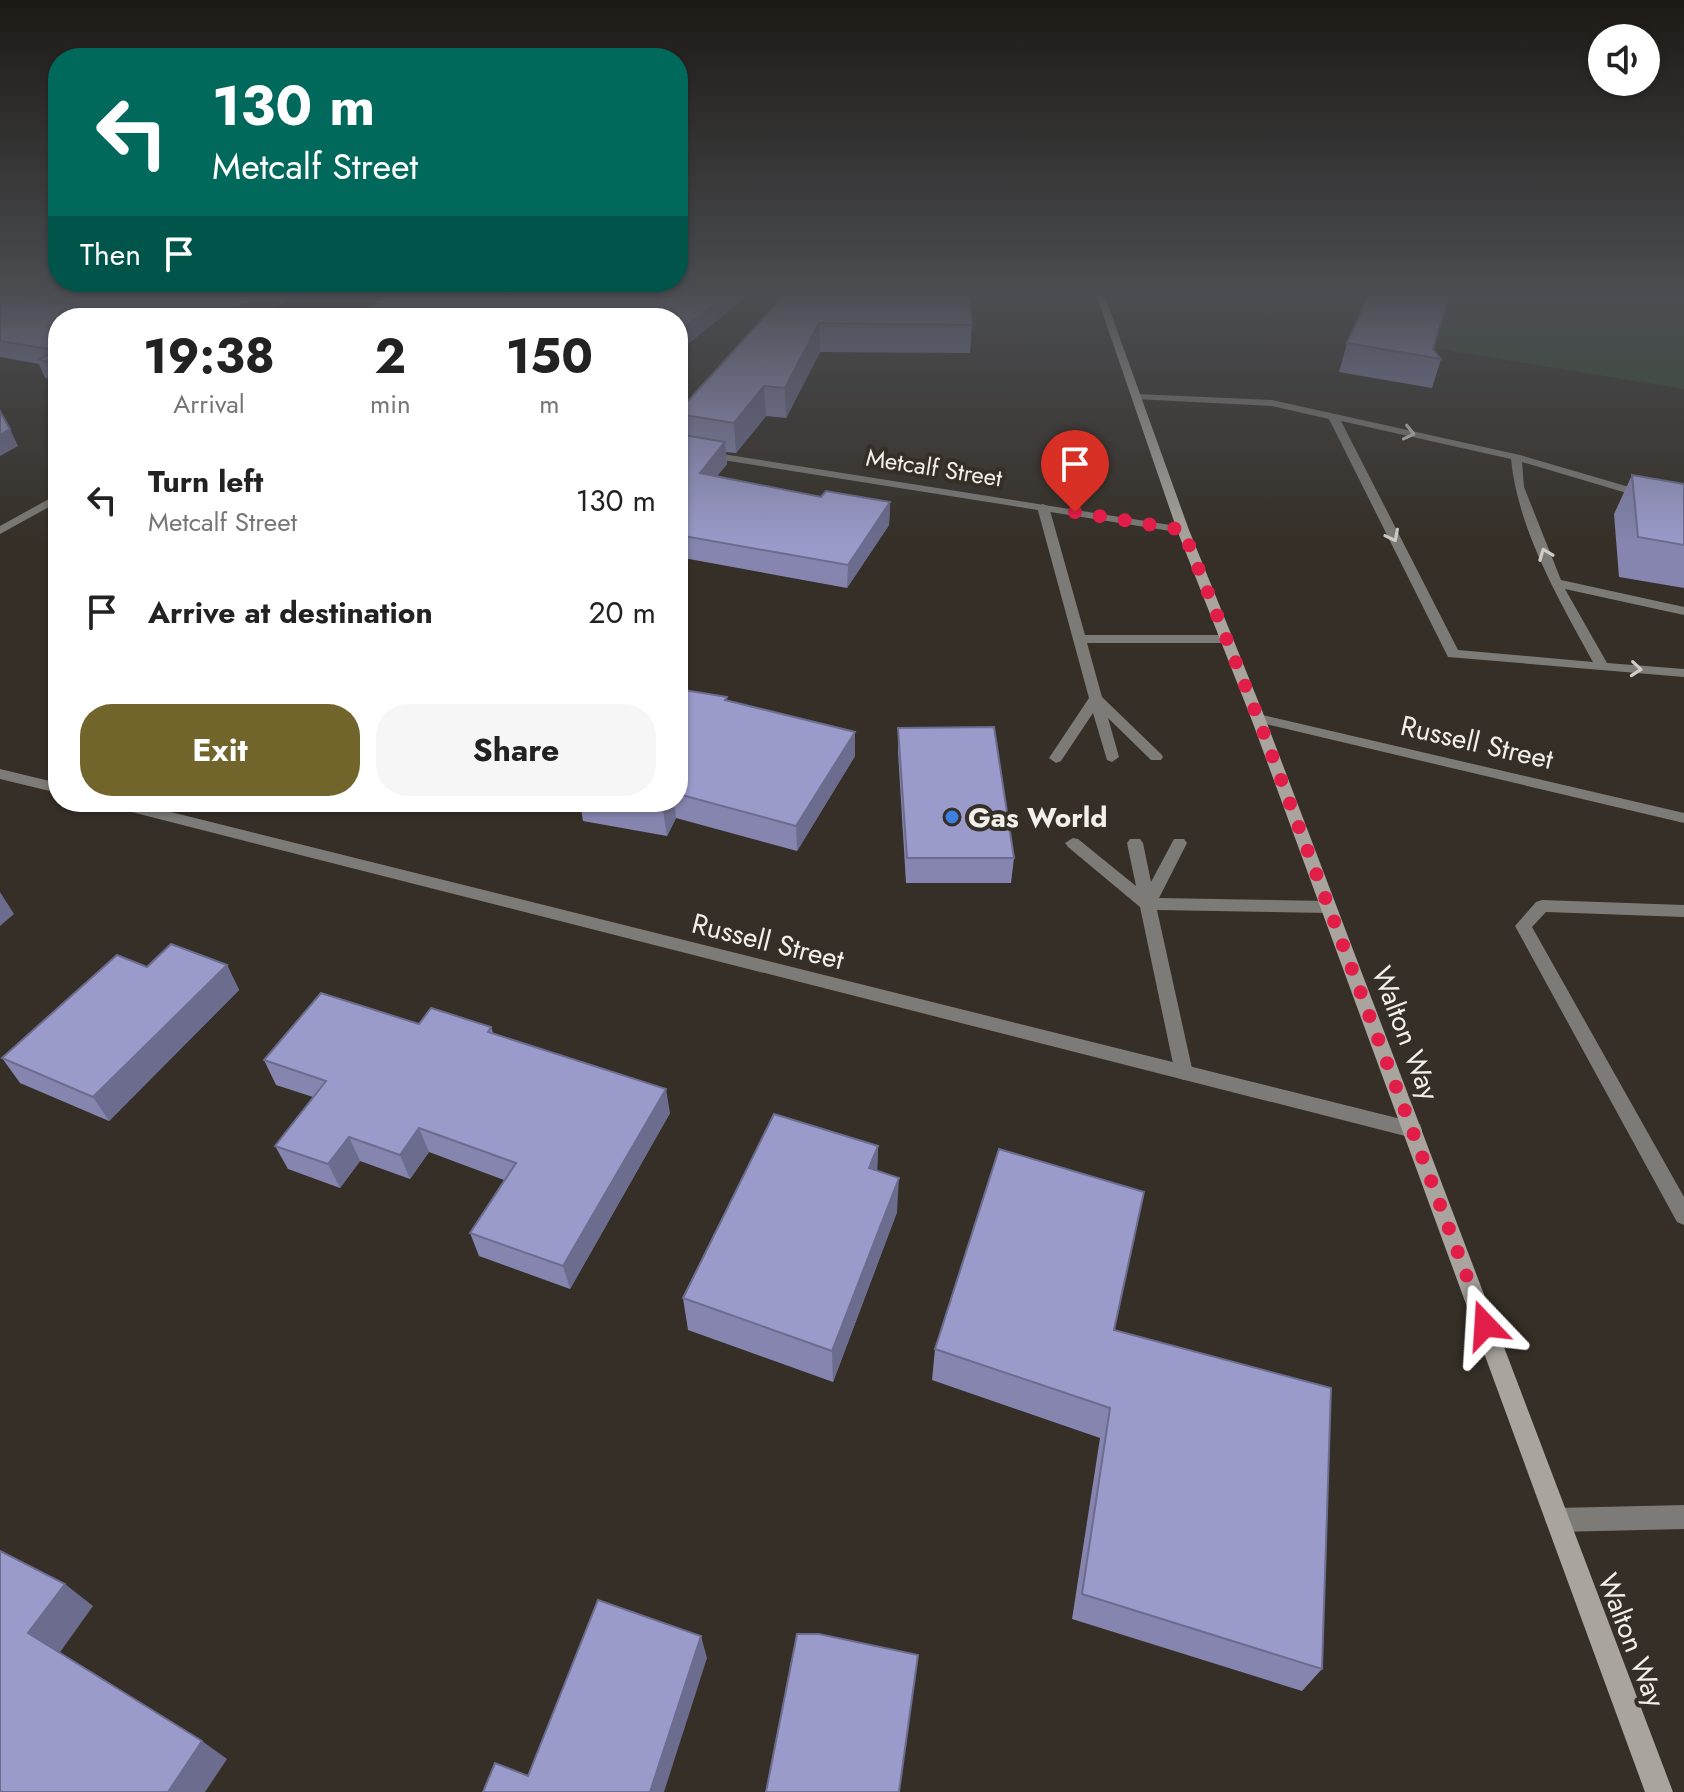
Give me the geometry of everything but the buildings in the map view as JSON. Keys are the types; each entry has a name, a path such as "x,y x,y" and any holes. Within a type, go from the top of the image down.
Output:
{"main road":[{"name":"Walton Way","path":"1131,378 1183,530 1258,718 1659,1792"}],"street":[{"path":"1138,397 1272,403 1516,457 1684,507"},
{"path":"1333,416 1453,654 1684,673"},
{"name":"Metcalf Street","path":"688,452 1183,530"},
{"path":"1516,457 1519,487 1556,583 1602,666"},
{"path":"0,531 48,503"},
{"path":"1043,507 1112,757"},
{"path":"1556,583 1684,611"},
{"path":"1080,639 1226,639"},
{"path":"1096,698 1156,757"},
{"path":"1056,758 1096,698"},
{"name":"Russell Street","path":"1258,718 1684,818"},
{"path":"0,774 48,786"},
{"name":"Russell Street","path":"152,812 1413,1130"},
{"path":"1073,843 1148,904 1328,907"},
{"path":"1135,843 1184,1073"},
{"path":"1148,904 1179,843"},
{"path":"1684,911 1542,906 1523,926 1684,1216"},
{"path":"1557,1520 1684,1517"}],"green space":[{"path":"1614,378 1684,378 1684,389"}],"place":[{"name":"Gas World","path":"952,817"}],"route":[{"path":"1075,512 1183,530 1258,718 1485,1325"}]}
